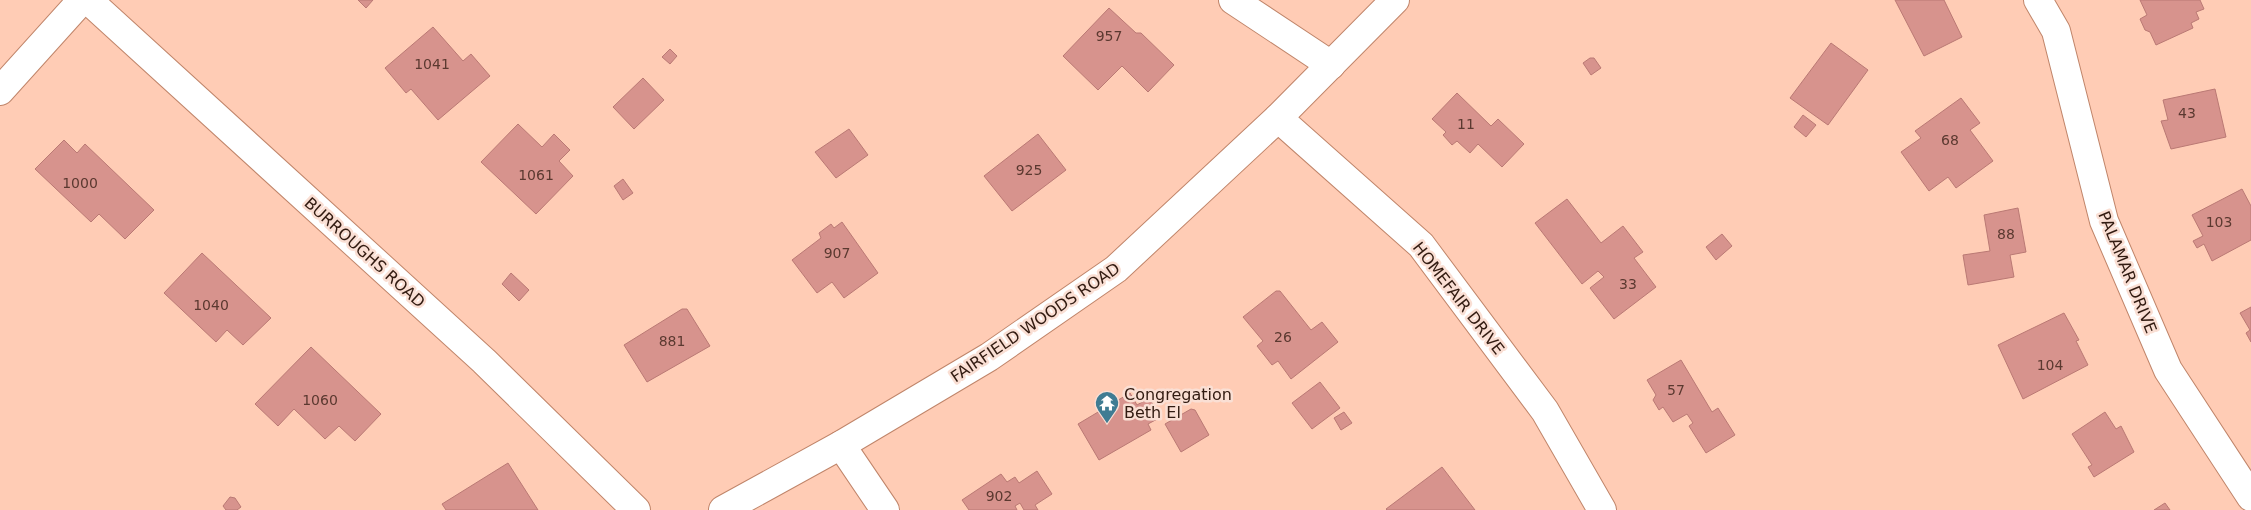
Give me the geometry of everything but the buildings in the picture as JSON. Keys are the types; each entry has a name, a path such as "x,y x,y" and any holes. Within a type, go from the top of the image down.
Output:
{"street":[{"path":"0,91 82,0"},
{"name":"BURROUGHS ROAD","path":"88,0 484,361 636,510"},
{"path":"1233,0 1331,64"},
{"name":"FAIRFIELD WOODS ROAD","path":"723,510 841,445 989,357 1116,269 1278,118 1395,0"},
{"name":"PALAMAR DRIVE","path":"2038,0 2056,32 2104,221 2168,370 2251,497"},
{"name":"HOMEFAIR DRIVE","path":"1278,118 1421,245 1545,411 1602,510"},
{"path":"841,445 884,510"}],"place":[{"name":"Congregation Beth El","path":"1107,424"}]}
